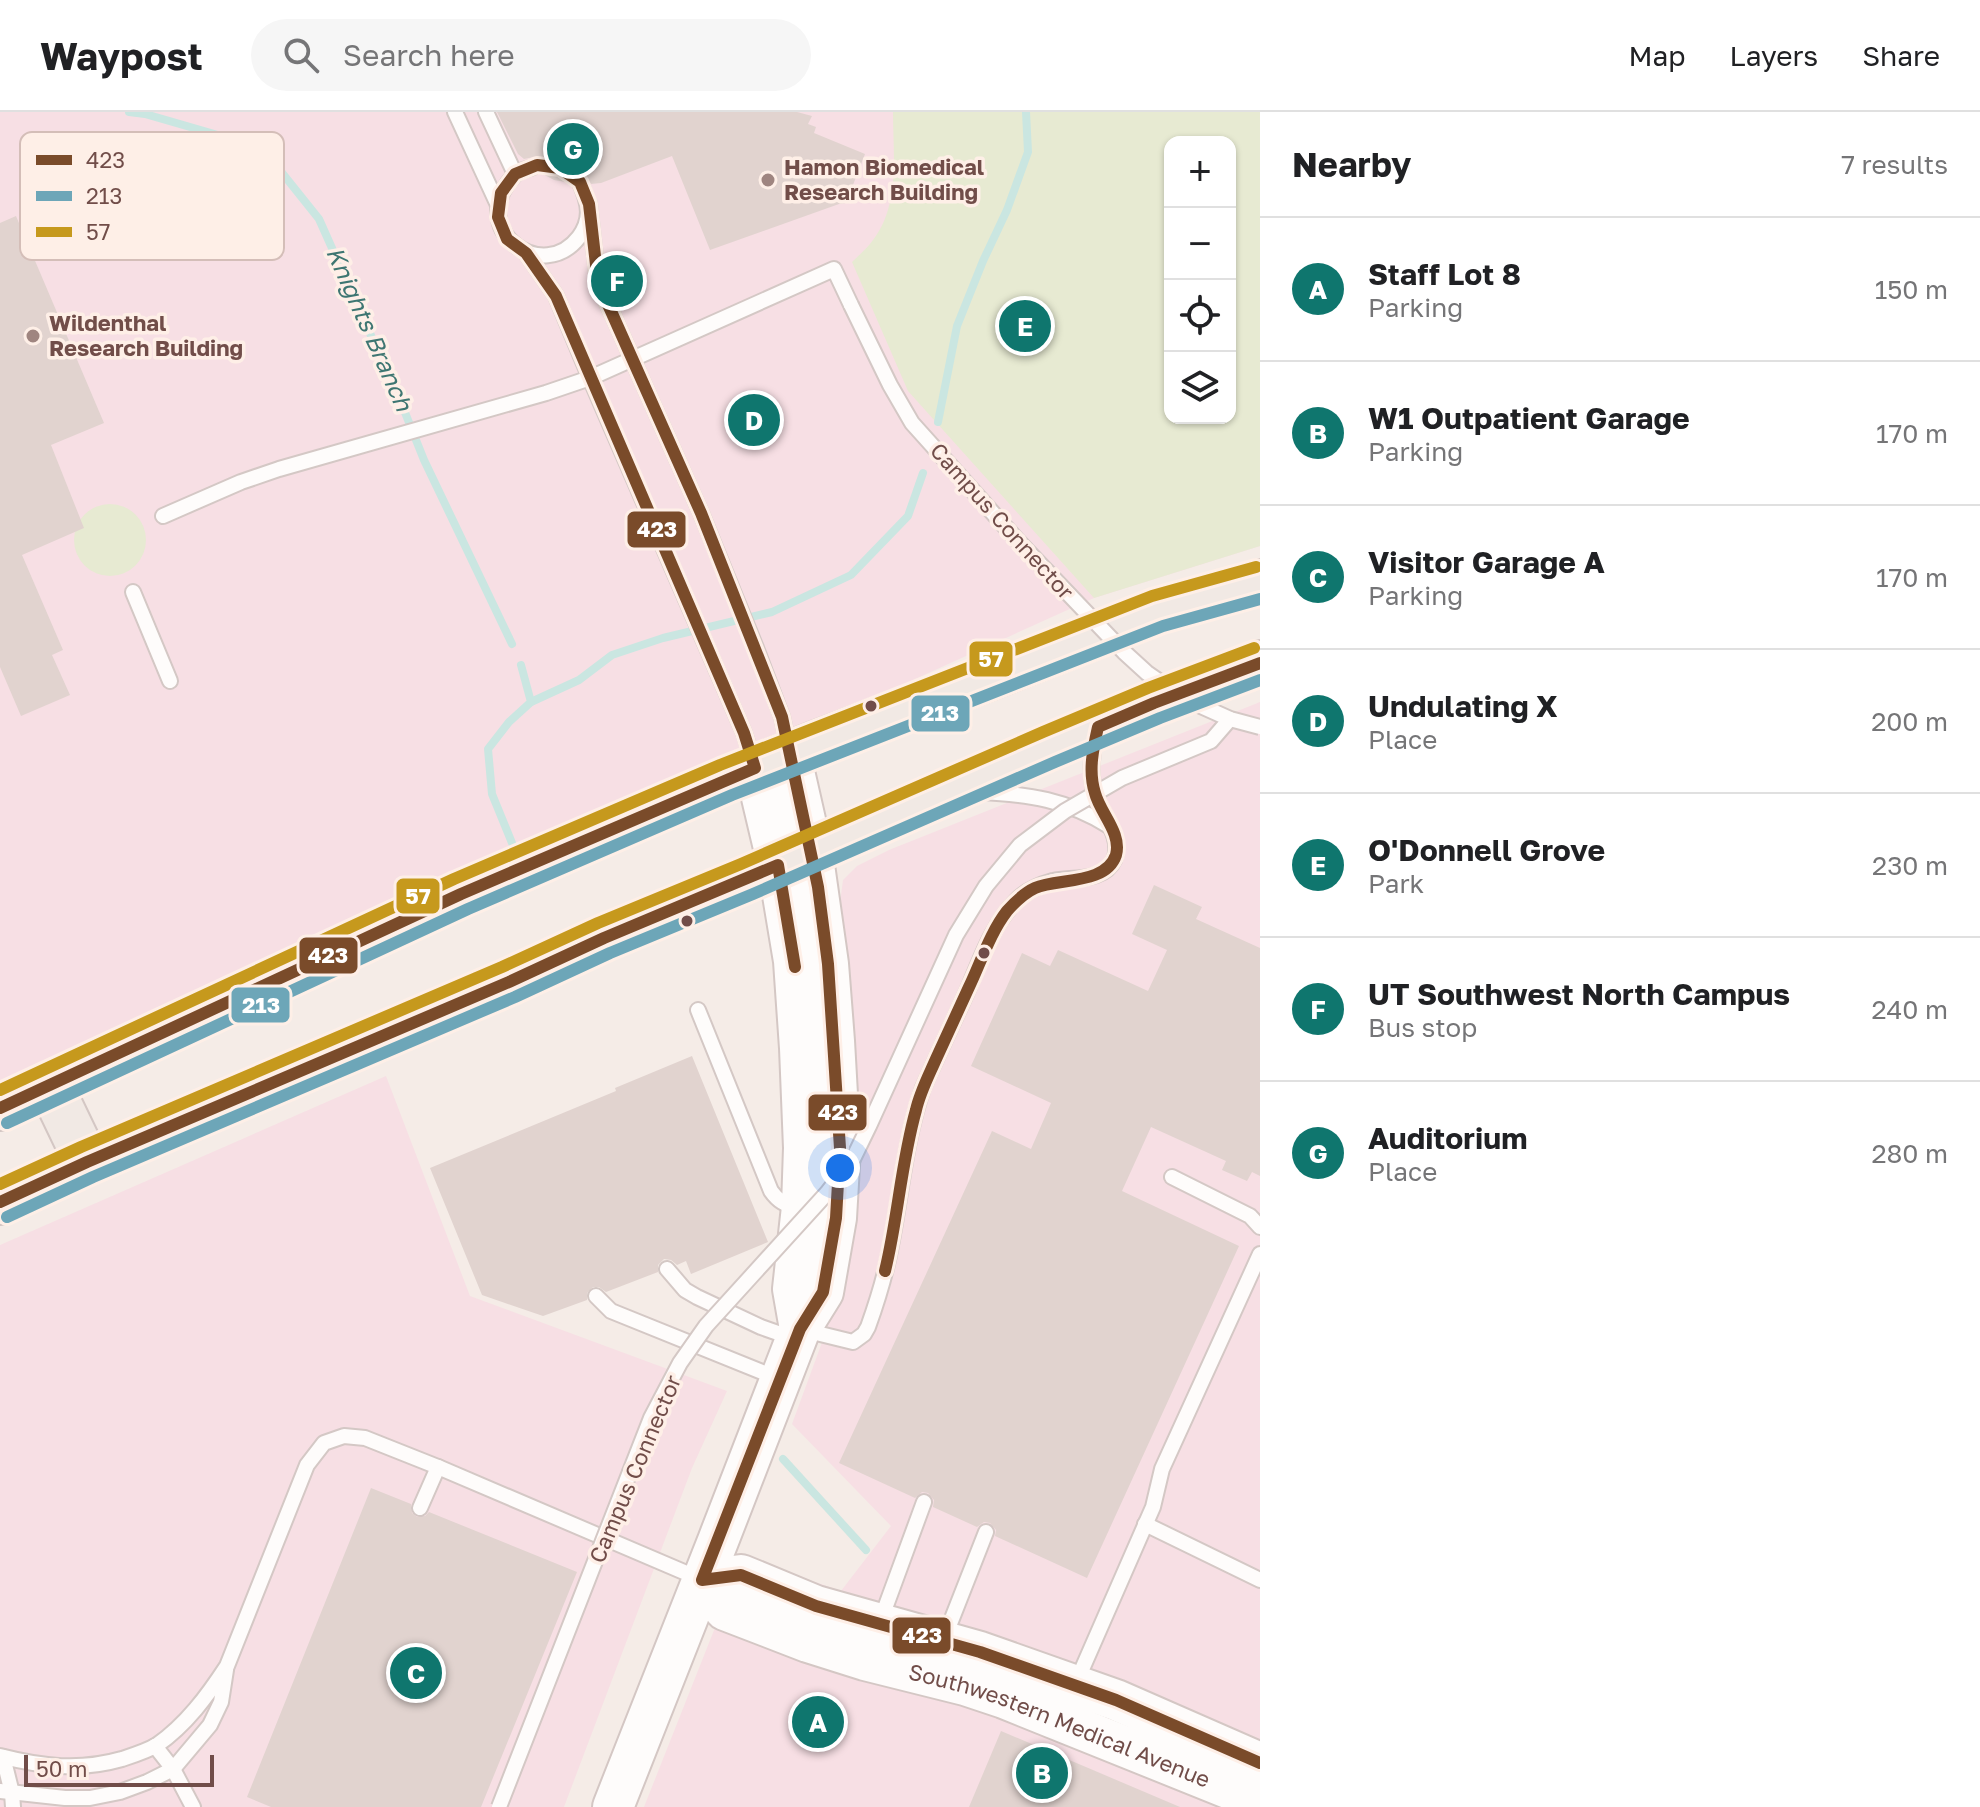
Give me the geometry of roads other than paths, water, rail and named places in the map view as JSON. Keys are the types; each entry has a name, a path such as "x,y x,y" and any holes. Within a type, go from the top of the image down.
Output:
{"main road":[{"path":"0,1108 461,894 773,761 1158,611 1260,567"},
{"path":"1158,611 1260,582"},
{"path":"0,1202 604,938 1154,703 1260,663"},
{"path":"1154,703 1260,685"},
{"path":"50,1085 87,1162"}],"street":[{"path":"613,1807 798,1334 823,1292 836,1218 840,1148 828,964 795,858 773,761"},
{"path":"795,858 794,961 804,1148 802,1207 793,1289 798,1334"},
{"name":"Southwestern Medical Avenue","path":"702,1580 725,1610 808,1642 872,1642 936,1659 991,1693 1068,1702 1116,1700 1260,1763"},
{"name":"Southwestern Medical Avenue","path":"1068,1702 1260,1801"}],"lane":[{"path":"455,112 498,205"},
{"path":"486,112 515,174"},
{"path":"533,167 515,174 501,193 498,217 507,239 526,253 556,296 744,733 773,761"},
{"path":"581,185 589,204 598,282 701,513 782,717 773,761"},
{"path":"526,253 550,256 571,247 586,228 589,204"},
{"name":"Campus Connector","path":"632,359 834,269 890,385 912,423 1018,541 1147,673 1201,706 1230,719 1260,727"},
{"path":"163,516 279,469 546,393 632,359"},
{"path":"133,592 170,681"},
{"name":"Campus Connector","path":"499,1807 651,1418 680,1363 706,1326 827,1193 852,1161 956,935 986,886 1020,845 1065,811 1122,778 1211,741 1230,719"},
{"path":"667,1269 675,1281 697,1297 761,1327 853,1342 864,1334 890,1251 916,1108 997,926 1007,911 1029,890 1055,881 1095,875 1113,862 1116,840 1092,781 1091,755 1098,727"},
{"path":"941,794 974,791 1030,795 1074,807 1110,826"},
{"path":"698,1010 771,1191 786,1206 802,1207"},
{"path":"1172,1177 1250,1216 1260,1227"},
{"path":"1068,1702 1153,1507 1162,1469 1258,1262"},
{"path":"596,1296 611,1311 781,1379"},
{"path":"227,1666 184,1721 155,1746 105,1764 78,1768 2,1757 8,1797 90,1798 120,1792 173,1769 210,1725 221,1702 227,1666 307,1465 324,1443 344,1436 365,1438 438,1467 702,1580"},
{"path":"420,1508 438,1467"},
{"path":"872,1642 924,1502"},
{"path":"1145,1524 1260,1580"},
{"path":"936,1659 986,1532"},
{"path":"155,1746 173,1769 193,1807"}],"waterway":[{"name":"Knights Branch","path":"129,112 207,132"},
{"path":"938,422 957,326 1007,210 1028,152 1026,112"},
{"name":"Knights Branch","path":"284,175 319,219 424,460 512,644"},
{"path":"531,702 579,680 612,655 663,638 772,612 851,575 908,516 923,473"},
{"name":"Knights Branch","path":"512,843 492,794 488,749 509,722 531,702 521,665"},
{"name":"Knights Branch","path":"783,1459 866,1550"}],"place":[{"name":"Auditorium","path":"573,149"},
{"name":"Hamon Biomedical Research Building","path":"768,180"},
{"name":"UT Southwest North Campus","path":"617,281"},
{"name":"O'Donnell Grove","path":"1025,326"},
{"name":"Wildenthal Research Building","path":"33,336"},
{"name":"Undulating X","path":"754,420"},
{"name":"Visitor Garage A","path":"416,1673"},
{"name":"Staff Lot 8","path":"818,1722"},
{"name":"W1 Outpatient Garage","path":"1042,1773"}]}
